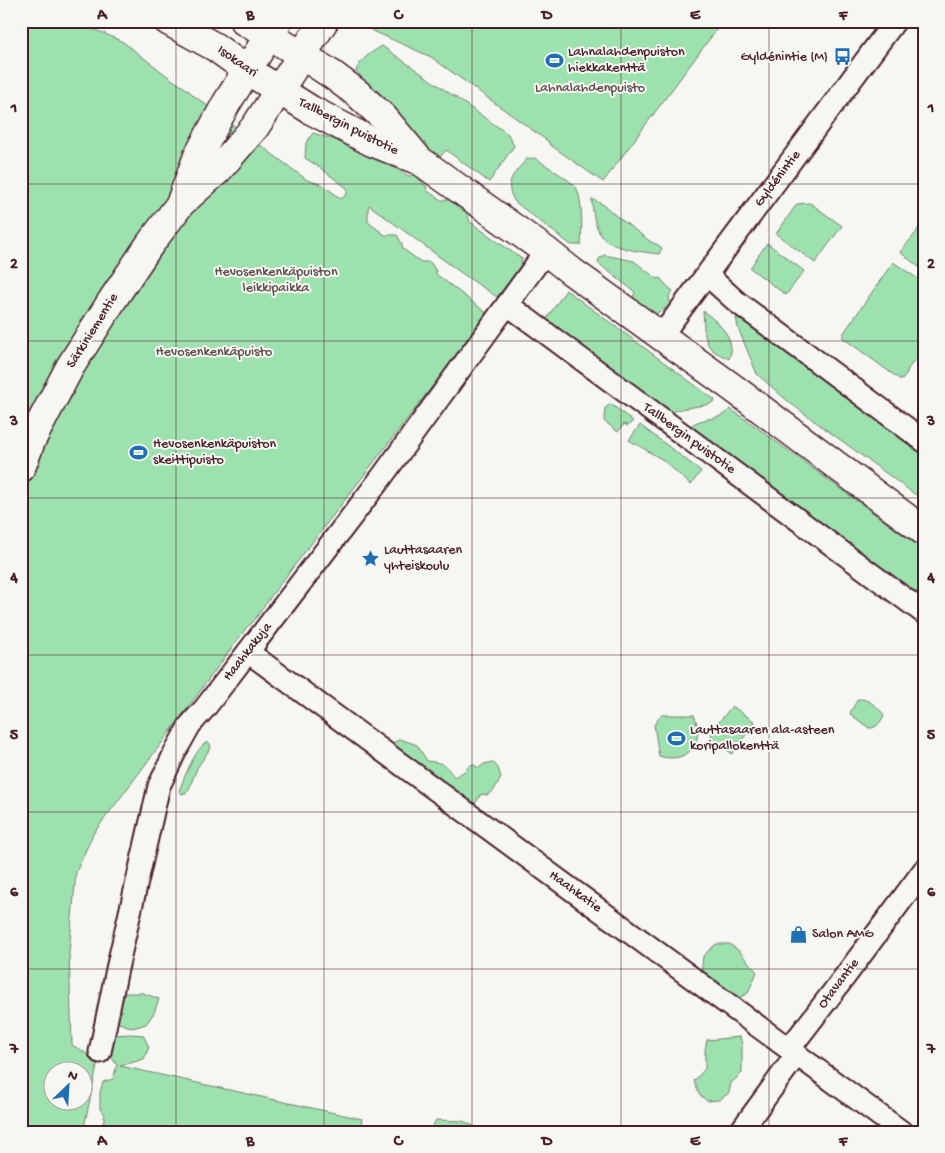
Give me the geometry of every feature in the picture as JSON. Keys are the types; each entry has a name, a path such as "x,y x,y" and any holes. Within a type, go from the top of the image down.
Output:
{"street":[{"name":"Isokaari","path":"168,21 215,47 279,90"},
{"path":"244,21 274,28 302,55"},
{"name":"Särkiniementie","path":"21,468 31,441 70,367 150,244 180,203 218,170 246,138 324,21"},
{"name":"Gyldénintie","path":"661,336 895,21"},
{"name":"Särkiniementie","path":"180,203 198,156 226,104 274,28"},
{"name":"Tallbergin puistotie","path":"302,55 358,94 384,118 419,160 733,388 924,531"},
{"name":"Tallbergin puistotie","path":"279,90 311,110 372,142 419,160"},
{"path":"508,305 546,251"},
{"path":"706,274 736,302 924,440"},
{"name":"Tallbergin puistotie","path":"508,305 924,613"},
{"name":"Haahkakuja","path":"100,1052 117,969 160,786 176,750 190,726 381,478 508,305"},
{"name":"Haahkatie","path":"248,652 902,1132"},
{"name":"Otavantie","path":"740,1132 837,987 924,870"}],"green space":[{"name":"Hevosenkenkäpuisto","path":"21,21 68,21 123,42 307,180 323,185 341,199 347,194 347,188 305,158 306,143 313,133 353,148 361,141 378,137 385,100 356,71 364,59 382,46 508,134 514,146 489,182 446,150 441,156 432,158 421,138 393,146 390,166 408,176 415,175 427,187 426,190 441,200 451,200 465,208 470,222 522,259 521,267 497,297 369,205 368,222 385,235 397,235 403,249 421,262 430,262 436,274 488,314 274,592 253,622 247,627 93,834 76,872 69,953 72,1045 87,1054 100,1052 92,1090 92,1060 42,1060 42,1110 88,1110 83,1132 21,1132"},
{"name":"Lahnalahdenpuisto","path":"351,21 723,21 603,182 431,57"},
{"path":"535,158 576,187 581,207 581,245 571,245 515,202 511,195 510,183 515,173 527,159"},
{"path":"592,199 604,205 651,242 662,248 659,254 629,249 613,244 602,237 593,214"},
{"path":"810,203 842,226 815,263 776,234 797,204"},
{"path":"924,224 924,271 900,252 919,227"},
{"path":"767,243 804,271 786,295 750,268"},
{"path":"604,255 634,261 657,279 660,278 673,291 669,296 670,306 655,314 642,309 633,298 635,292 598,263 599,259"},
{"path":"893,262 921,281 924,281 924,349 902,380 843,338 843,334"},
{"path":"566,290 715,400 710,404 676,410 672,415 546,320"},
{"path":"703,311 717,322 730,341 731,352 729,359 718,354 707,343"},
{"path":"736,317 924,456 924,501 790,403 757,374 738,328"},
{"path":"611,404 633,421 628,426 624,424 618,432 604,421 605,408"},
{"path":"730,409 917,545 924,546 924,601 689,427 699,421 721,416"},
{"path":"640,425 701,471 691,485 663,460 629,440"},
{"path":"858,699 872,704 884,715 876,726 869,728 850,714"},
{"path":"732,706 755,722 732,754 712,738 711,732"},
{"name":"Lauttasaaren ala-asteen koripallokenttä","path":"661,715 694,715 698,734 692,749 686,754 669,758 659,756 654,725"},
{"path":"400,739 417,745 427,761 443,764 454,777 472,764 479,768 484,764 493,762 498,768 501,777 494,790 487,795 481,794 471,811 432,793 419,792 389,745"},
{"path":"207,742 211,747 197,768 189,789 182,794 179,791 190,764 198,751"},
{"path":"716,944 729,944 738,950 757,972 748,993 737,999 701,975 703,956"},
{"path":"124,993 143,993 159,999 154,1013 146,1024 133,1028 119,1023 113,1013 117,1000"},
{"path":"113,1035 143,1035 149,1047 144,1059 120,1066 362,1119 359,1132 101,1132 105,1114 100,1109 100,1092 103,1082 113,1079 117,1065 109,1054"},
{"path":"740,1037 742,1044 742,1073 731,1083 729,1093 719,1100 707,1101 699,1094 694,1081 705,1069 707,1040"},
{"path":"436,1120 463,1121 486,1132 429,1132"}],"place":[{"name":"Gyldénintie (M)","path":"842,57"},
{"name":"Lahnalahdenpuiston hiekkakenttä","path":"554,60"},
{"name":"Hevosenkenkäpuiston skeittipuisto","path":"139,452"},
{"name":"Lauttasaaren yhteiskoulu","path":"370,558"},
{"name":"Lauttasaaren ala-asteen koripallokenttä","path":"676,738"},
{"name":"Salon AMG","path":"798,934"}],"park label":[{"name":"Hevosenkenkäpuiston leikkipaikka","path":"276,280"}]}
